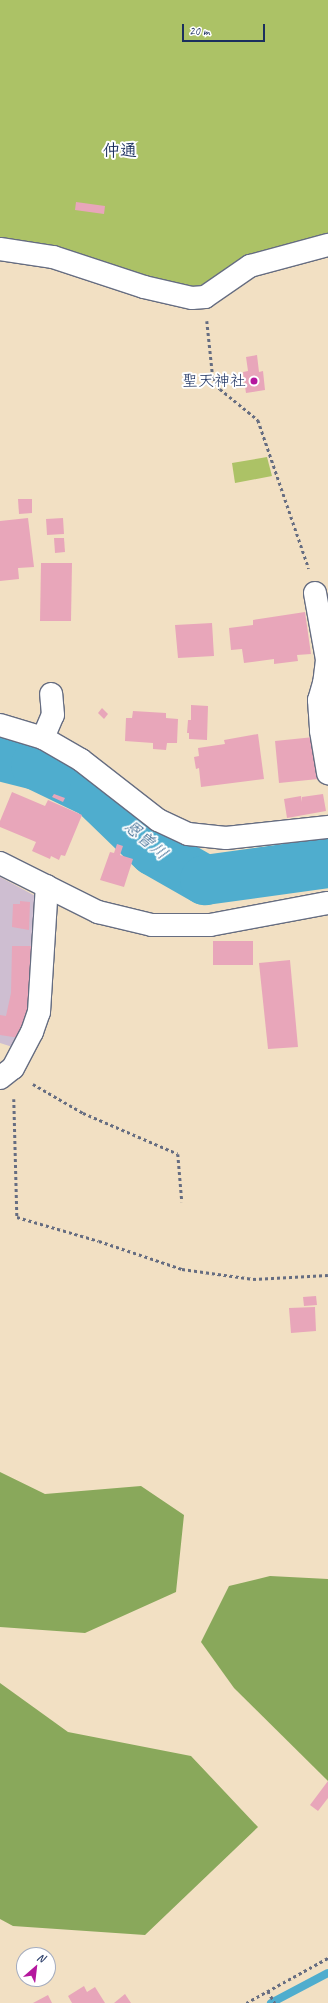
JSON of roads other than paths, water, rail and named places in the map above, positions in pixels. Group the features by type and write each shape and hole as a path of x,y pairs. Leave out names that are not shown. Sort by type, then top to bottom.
{"street":[{"path":"0,249 53,257 144,286 192,298 205,297 250,266 328,244"},
{"path":"315,593 326,660 324,683 319,700 321,731 328,773"},
{"path":"43,738 54,715 51,694"},
{"path":"0,725 43,738 81,760 158,820 188,834 226,838 328,827"},
{"path":"0,863 98,912 152,925 210,925 328,902"},
{"path":"9,1074 32,1032 40,1012 47,886"}],"waterway":[{"name":"恩曽川","path":"0,756 36,765 94,793 154,851 205,880 328,863"},
{"path":"271,2003 328,1973"}],"place":[{"name":"聖天神社","path":"254,381"}],"district":[{"name":"仲通","path":"120,151"}]}
